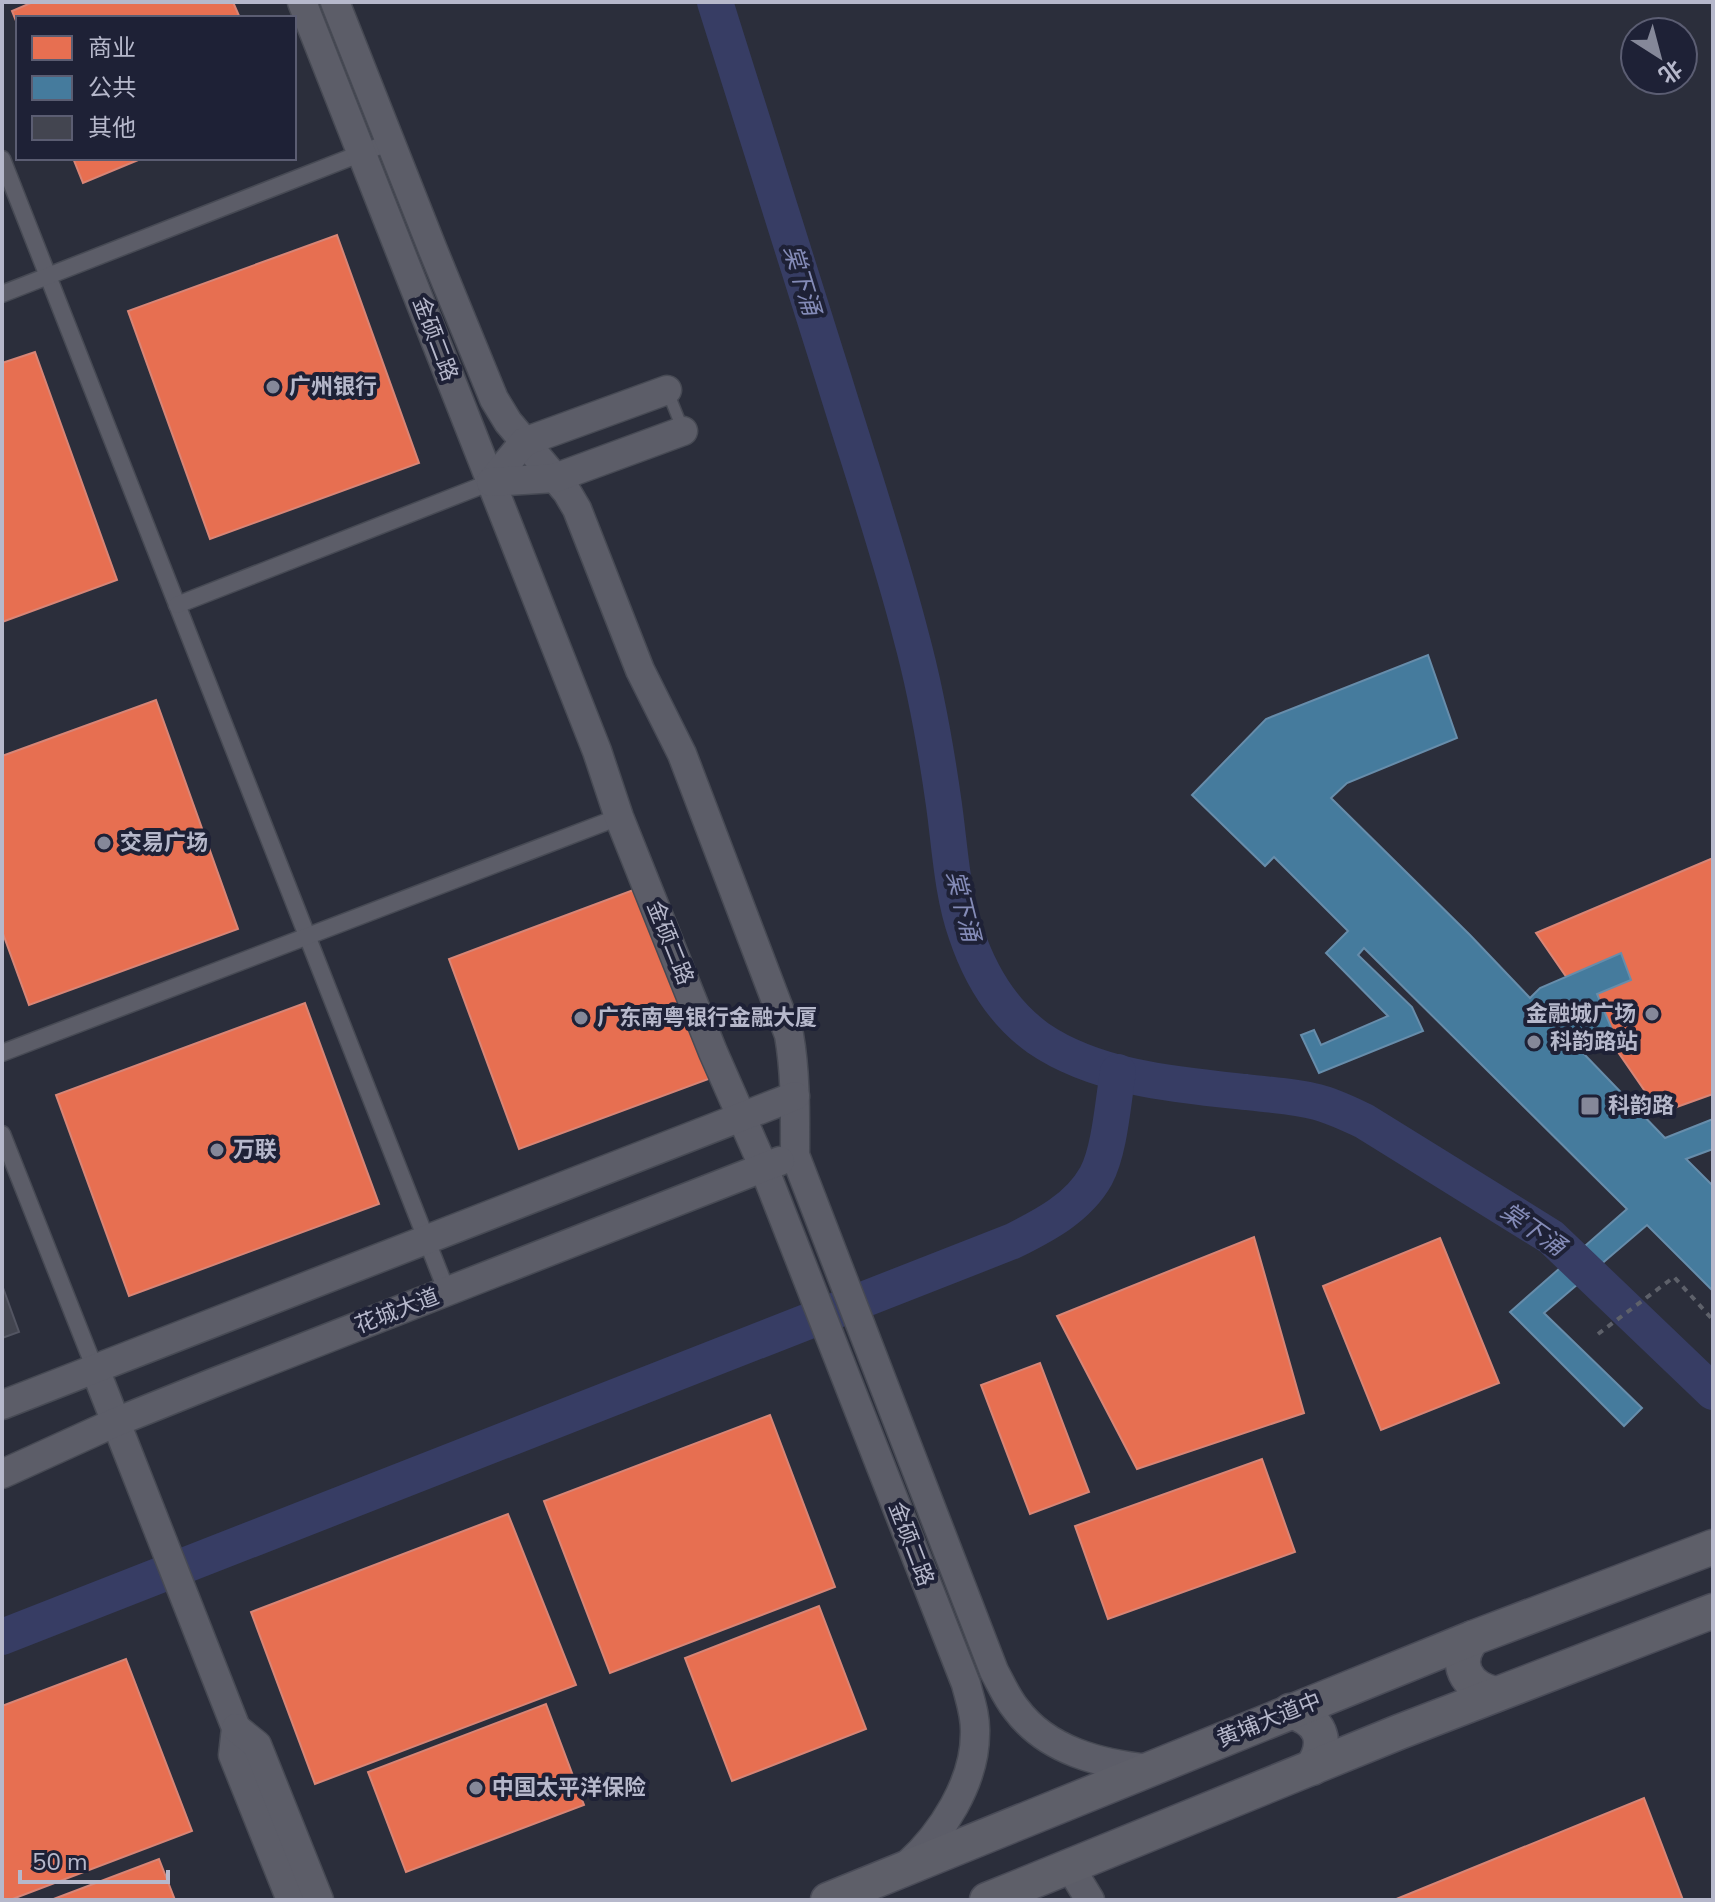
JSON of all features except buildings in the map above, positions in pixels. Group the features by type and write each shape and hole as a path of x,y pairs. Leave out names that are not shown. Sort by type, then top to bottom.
{"main road":[{"name":"黄埔大道中","path":"828,1900 1473,1638 1713,1547"},
{"path":"987,1900 1495,1694 1713,1611"},
{"path":"1473,1638 1463,1653 1464,1673 1476,1687 1495,1694"},
{"path":"1290,1711 1308,1719 1320,1733 1321,1751 1312,1768"}],"street":[{"name":"金硕二路","path":"302,2 597,751 619,817 764,1168 966,1684 974,1717 975,1746 969,1770 946,1820 933,1838 900,1871"},
{"name":"金硕二路","path":"335,2 494,399 503,415 567,492 577,509 640,670 682,754 784,1020 792,1051 795,1155 994,1671 1022,1718 1061,1747 1090,1759 1150,1769"},
{"path":"2,294 390,142"},
{"path":"2,159 447,1292"},
{"path":"491,482 524,442 667,390"},
{"path":"177,605 491,482 555,478 683,431"},
{"path":"2,1053 619,817"},
{"path":"2,1405 795,1096"},
{"path":"2,1134 236,1728 233,1755 291,1900"},
{"name":"花城大道","path":"2,1474 116,1422 227,1377 795,1155"},
{"path":"236,1728 257,1745 319,1900"},
{"path":"1070,1867 1090,1900"}],"lane":[{"path":"667,390 683,431"}],"path":[{"path":"1598,1334 1674,1277 1713,1320"}],"waterway":[{"name":"棠下涌","path":"715,2 902,604 930,720 961,918 972,949 994,992 1025,1028 1061,1052 1085,1062 1111,1071 1165,1082 1308,1100 1364,1121 1551,1237 1713,1392"},
{"path":"2,1637 1025,1235 1070,1206 1096,1176 1108,1139 1118,1072"}],"place":[{"name":"广州银行","path":"273,387"},
{"name":"交易广场","path":"104,843"},
{"name":"金融城广场","path":"1652,1014"},
{"name":"广东南粤银行金融大厦","path":"581,1018"},
{"name":"科韵路站","path":"1534,1042"},
{"name":"科韵路","path":"1590,1106"},
{"name":"万联","path":"217,1150"},
{"name":"中国太平洋保险","path":"476,1788"}]}
